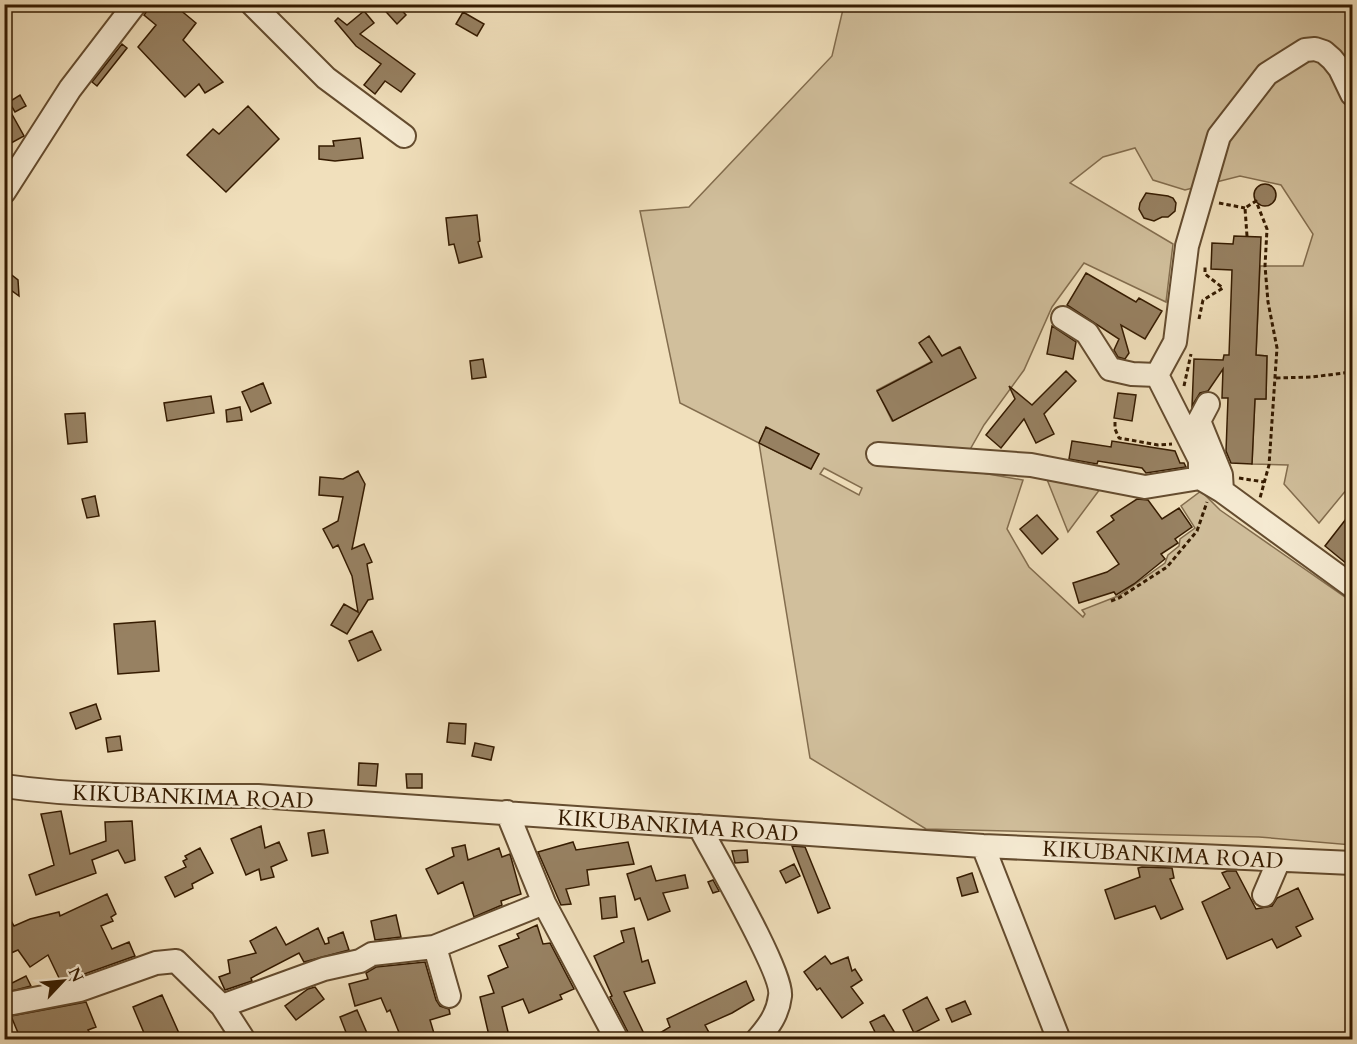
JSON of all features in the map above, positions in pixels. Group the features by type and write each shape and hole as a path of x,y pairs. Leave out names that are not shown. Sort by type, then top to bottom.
{"street":[{"path":"4,192 70,89 135,4"},
{"path":"252,4 326,78 404,136"},
{"path":"1157,375 1175,342 1187,246 1219,136 1267,74 1305,50 1315,49 1324,52 1332,59 1353,94"},
{"path":"1063,318 1087,333 1110,369 1132,375 1157,375"},
{"path":"1157,375 1200,460 1214,482 1255,517 1353,586"},
{"path":"1208,404 1199,421 1214,482"},
{"path":"878,454 1030,465 1145,487 1214,482"},
{"name":"KIKUBANKIMA ROAD","path":"4,786 35,790 156,796 258,796 983,846 1353,863"},
{"path":"507,812 544,903 617,1040"},
{"path":"699,826 773,967 781,994 772,1022 757,1040"},
{"path":"983,846 1059,1040"},
{"path":"1264,895 1276,867 1276,860"},
{"path":"222,1006 324,969 360,962 372,954 435,947 544,903"},
{"path":"435,947 449,996"},
{"path":"13,1003 80,990 156,963 176,961 222,1006 244,1040"}],"path":[{"path":"1200,200 1245,208 1256,201 1267,230 1265,266 1268,302 1277,348 1276,378 1269,465 1255,517"},
{"path":"1245,208 1246,236"},
{"path":"1276,378 1353,372"},
{"path":"1115,422 1119,438 1158,445 1191,443"},
{"path":"1111,601 1167,567 1197,531 1214,482 1264,482"}],"shaded area":[{"path":"844,5 1352,5 1352,483 1319,523 1284,484 1288,465 1252,464 1255,399 1266,399 1267,356 1256,355 1260,266 1303,266 1313,234 1281,185 1240,176 1185,190 1153,180 1135,148 1103,157 1070,183 1173,244 1166,302 1084,263 1052,307 1024,370 984,425 959,469 1023,480 1007,529 1029,567 1083,617 1085,614 1082,610 1118,596 1165,563 1168,555 1179,546 1180,539 1195,528 1181,506 1201,491 1220,510 1352,602 1352,845 1259,837 926,829 810,758 759,443 680,403 640,211 689,207 832,56","holes":["959,347 975,377 892,421 877,390","766,428 819,454 811,469 759,443","824,468 862,488 859,495 820,474"]},
{"path":"1046,477 1103,485 1068,532"}],"building":[{"path":"152,4 173,4 196,23 183,40 223,82 205,93 199,84 185,97 138,47 156,25 144,15"},
{"path":"379,4 396,4 406,15 397,24"},
{"path":"364,11 374,23 360,34 415,74 401,92 385,81 375,94 364,85 381,64 356,46 335,21 338,18 347,25"},
{"path":"463,12 484,24 477,36 456,24"},
{"path":"122,44 127,48 97,86 92,82"},
{"path":"20,95 26,106 15,112 9,102"},
{"path":"4,100 24,136 4,147"},
{"path":"248,106 279,139 226,192 187,155 213,129 219,134"},
{"path":"360,138 363,158 335,161 319,159 319,146 334,146 333,141"},
{"path":"1265,184 1273,187 1276,195 1273,203 1265,206 1257,203 1254,195 1257,187"},
{"path":"1146,193 1173,198 1176,203 1175,211 1168,217 1154,221 1144,218 1139,209"},
{"path":"477,215 480,241 478,242 482,257 459,263 454,244 449,245 446,218"},
{"path":"1234,236 1261,237 1256,355 1267,356 1266,399 1255,399 1252,464 1231,463 1226,451 1228,398 1222,398 1223,369 1208,391 1200,393 1192,406 1194,359 1223,360 1224,355 1229,355 1232,270 1211,269 1212,243 1233,244"},
{"path":"4,269 18,280 19,296 4,285"},
{"path":"1086,273 1136,302 1139,298 1162,311 1145,339 1121,325 1129,353 1125,359 1118,357 1114,350 1119,339 1067,305"},
{"path":"1052,326 1076,342 1073,359 1047,354"},
{"path":"929,336 942,356 960,347 976,378 893,421 877,391 932,362 919,343"},
{"path":"483,359 486,377 472,379 470,361"},
{"path":"1066,371 1076,381 1044,414 1054,434 1036,443 1024,419 1001,448 986,435 1015,399 1009,386 1032,405"},
{"path":"263,383 271,403 251,412 242,392"},
{"path":"1118,393 1136,395 1132,421 1114,418"},
{"path":"211,396 214,413 167,421 164,403"},
{"path":"240,407 242,420 227,422 226,410"},
{"path":"85,413 87,442 68,444 65,414"},
{"path":"766,427 819,454 811,469 759,443"},
{"path":"1072,441 1111,447 1112,441 1175,451 1180,463 1184,463 1186,467 1146,473 1142,468 1069,459"},
{"path":"358,471 365,484 352,549 364,544 372,562 367,564 373,599 368,600 347,634 331,625 344,604 358,612 352,576 338,545 333,548 323,529 338,521 343,497 319,495 320,477 343,479"},
{"path":"95,496 99,516 87,518 82,499"},
{"path":"1137,499 1148,500 1162,519 1179,508 1192,527 1175,539 1178,543 1161,554 1165,559 1134,584 1116,595 1114,592 1079,603 1073,583 1107,572 1119,564 1097,532 1114,520 1111,516"},
{"path":"1353,510 1353,569 1325,546"},
{"path":"1037,515 1058,539 1042,554 1020,529"},
{"path":"155,621 159,671 118,674 114,624"},
{"path":"372,631 381,650 358,661 349,641"},
{"path":"96,704 101,719 76,729 70,713"},
{"path":"449,723 466,724 465,744 447,742"},
{"path":"120,736 122,750 108,752 106,738"},
{"path":"475,743 494,747 491,760 472,756"},
{"path":"359,763 378,764 376,786 358,785"},
{"path":"406,774 422,774 422,788 407,788"},
{"path":"61,811 70,854 106,841 105,822 132,821 135,860 125,863 118,850 92,860 96,873 36,895 29,875 54,865 41,814"},
{"path":"261,826 265,848 279,842 287,860 271,867 274,877 261,880 259,869 246,875 231,839"},
{"path":"324,830 328,853 312,856 308,833"},
{"path":"573,842 576,850 628,842 634,864 587,870 589,885 566,889 571,904 561,905 538,852"},
{"path":"465,845 468,860 499,848 502,857 510,854 521,894 501,901 502,905 474,917 463,882 438,894 426,869 454,856 452,848"},
{"path":"792,846 805,847 830,908 818,913"},
{"path":"200,848 213,873 192,884 193,888 175,897 165,877 186,867 183,861 187,859 185,856"},
{"path":"747,850 748,862 735,863 732,851"},
{"path":"794,864 800,876 786,883 780,871"},
{"path":"651,866 656,881 685,875 688,888 663,893 670,911 648,920 640,898 635,900 627,874"},
{"path":"1138,868 1172,868 1174,878 1170,879 1183,909 1161,919 1155,906 1115,919 1105,890 1140,877"},
{"path":"1236,871 1256,909 1272,906 1277,898 1298,888 1313,919 1296,927 1301,936 1277,948 1272,939 1227,959 1202,902 1230,888 1222,873"},
{"path":"972,873 978,892 962,896 957,878"},
{"path":"713,880 719,891 713,893 708,882"},
{"path":"107,894 116,914 111,917 113,921 101,926 112,949 129,942 135,956 76,977 60,980 48,955 30,967 18,950 4,956 4,908 14,926 30,919 59,912 60,916"},
{"path":"615,896 617,917 602,919 600,898"},
{"path":"396,915 401,937 375,940 371,921"},
{"path":"537,925 543,944 550,943 574,989 560,995 562,999 529,1013 523,999 502,1007 510,1040 490,1040 480,997 494,993 488,976 508,967 499,946 519,938 517,934"},
{"path":"276,927 286,945 318,928 325,944 329,943 328,938 343,932 349,950 304,962 299,953 251,978 252,981 225,990 219,977 230,973 228,960 256,953 250,941"},
{"path":"634,928 642,962 648,960 655,983 624,992 647,1040 632,1040 610,997 612,996 594,956 624,942 621,931"},
{"path":"825,956 831,964 848,957 852,971 855,969 862,980 851,987 863,1003 842,1018 820,988 817,990 804,972"},
{"path":"425,962 436,1000 440,1006 449,1009 450,1014 430,1020 436,1040 402,1040 390,1010 387,1012 381,998 355,1006 349,984 368,979 366,973 376,967"},
{"path":"26,976 31,986 4,993 4,987"},
{"path":"746,981 754,1000 705,1025 713,1040 648,1040 670,1027 667,1019"},
{"path":"315,987 324,999 296,1020 285,1006 308,989"},
{"path":"162,995 182,1040 147,1040 133,1007"},
{"path":"927,997 939,1020 914,1033 903,1010"},
{"path":"965,1001 971,1014 952,1022 946,1009"},
{"path":"86,1002 96,1027 88,1030 94,1040 21,1040 11,1016"},
{"path":"357,1010 370,1040 349,1040 340,1017"},
{"path":"884,1015 895,1033 879,1040 870,1022"}]}
